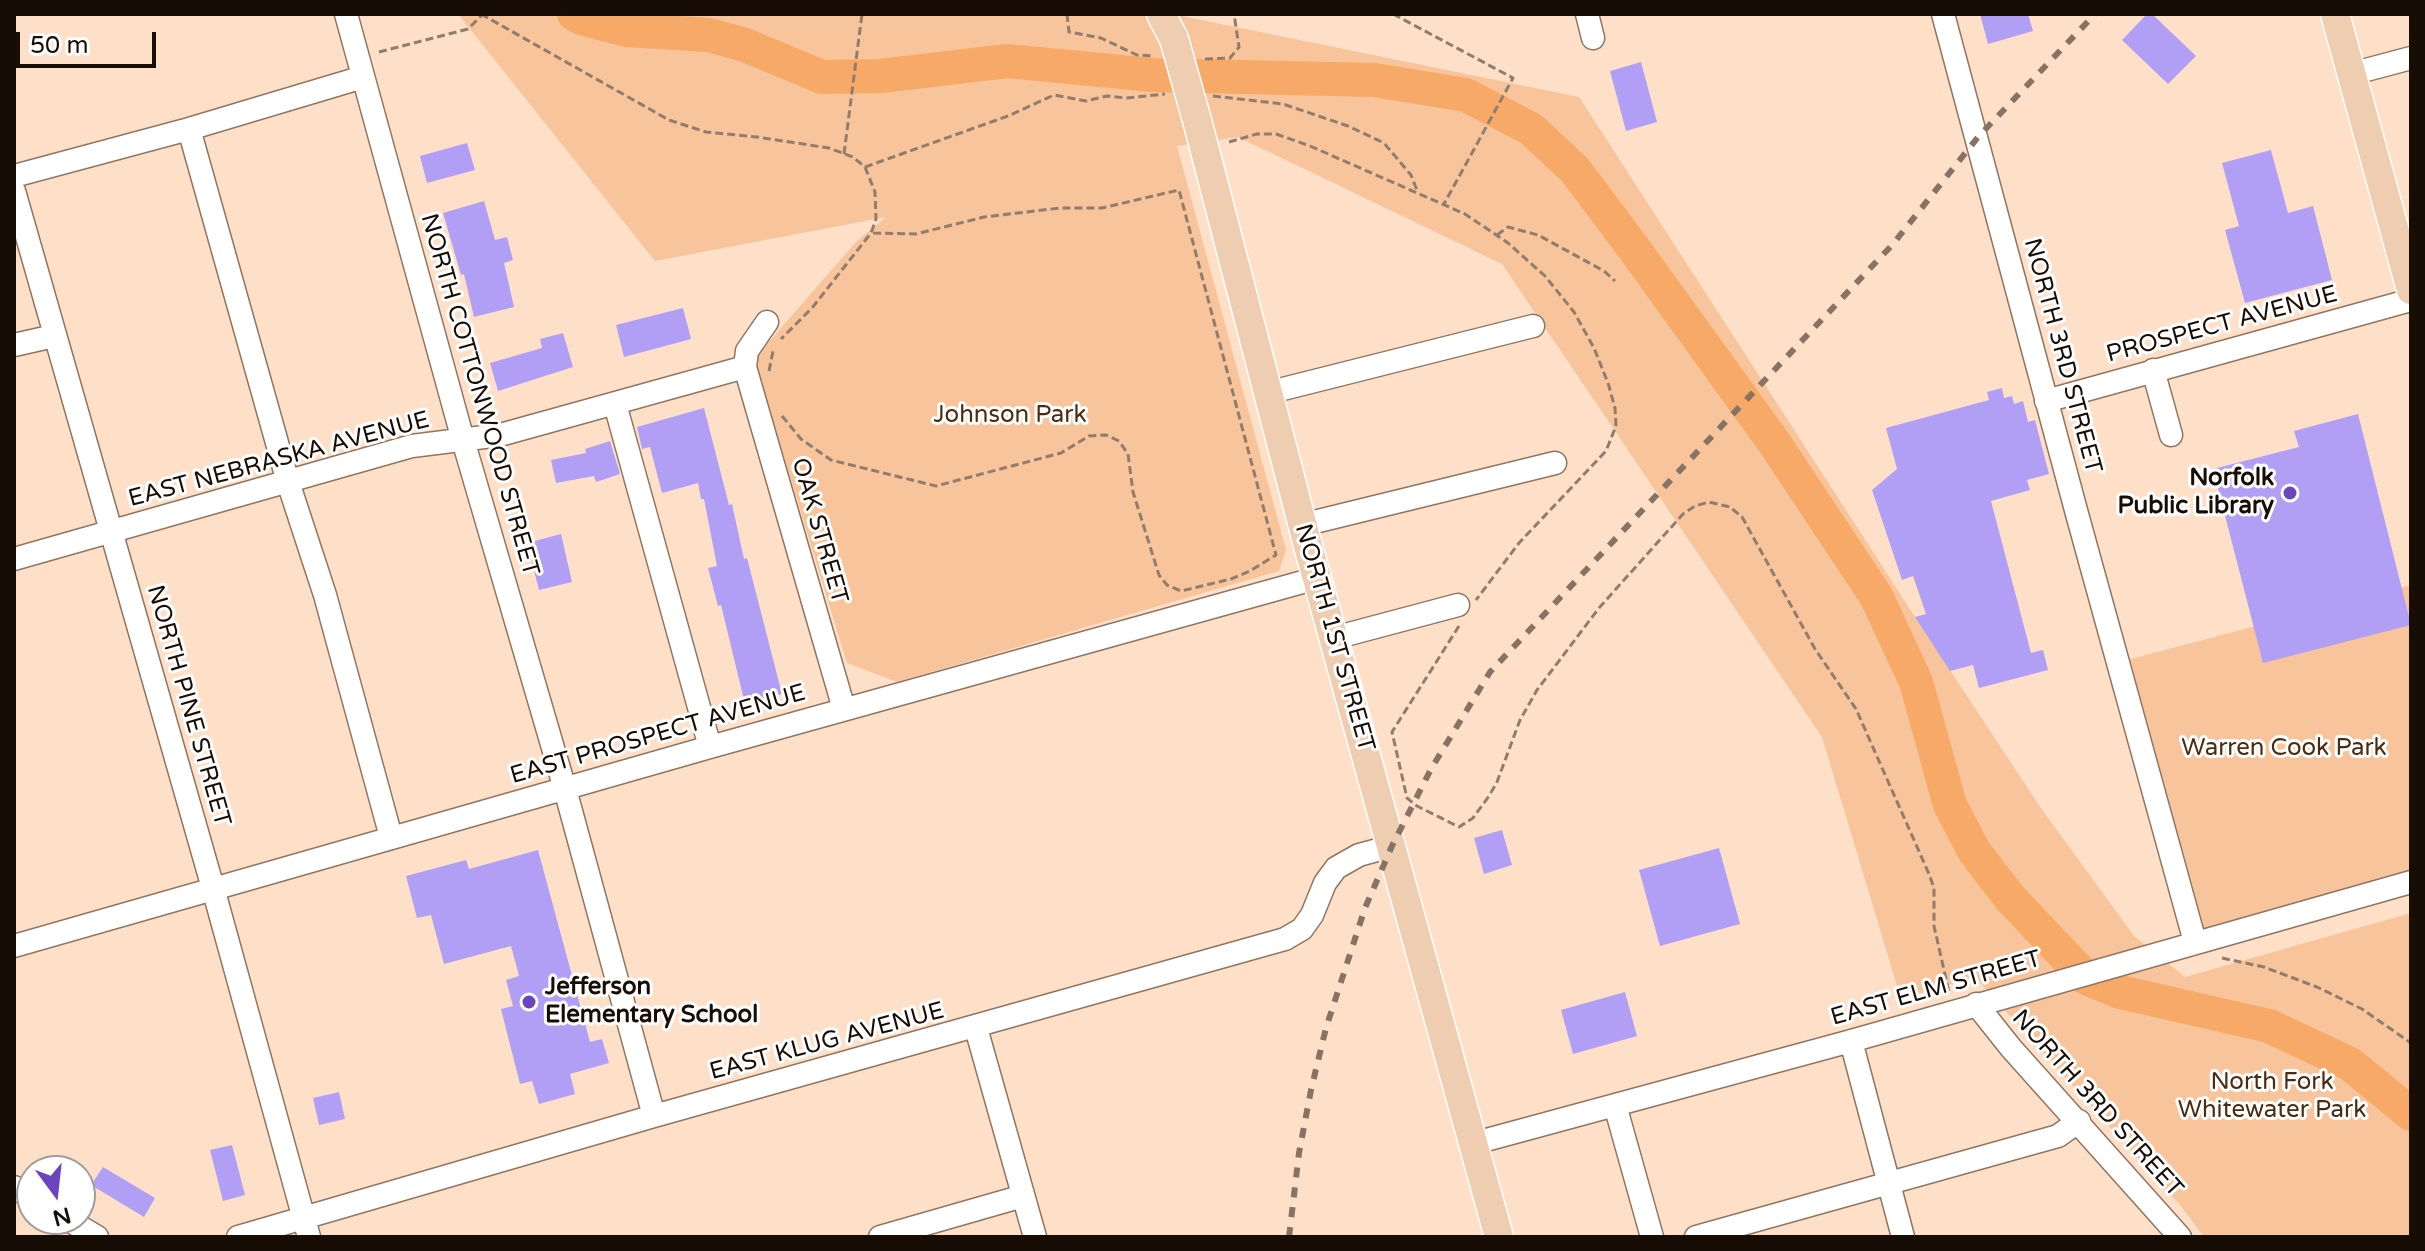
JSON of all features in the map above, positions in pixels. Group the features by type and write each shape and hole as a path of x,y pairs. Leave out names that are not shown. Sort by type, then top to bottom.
{"main road":[{"path":"2335,14 2410,287"},
{"name":"NORTH 1ST STREET","path":"1169,22 1302,525 1499,1237"}],"street":[{"name":"NORTH COTTONWOOD STREET","path":"346,14 654,1116"},
{"path":"1587,14 1593,38"},
{"name":"NORTH 3RD STREET","path":"1943,14 2046,401 2204,940"},
{"path":"2351,74 2411,58"},
{"path":"14,176 189,129 361,68"},
{"path":"189,129 288,482 325,595 391,837"},
{"name":"NORTH PINE STREET","path":"14,191 213,888 306,1227"},
{"name":"PROSPECT AVENUE","path":"2046,401 2410,287"},
{"path":"745,367 747,351 767,322"},
{"path":"1267,393 1533,326"},
{"path":"14,345 54,336"},
{"name":"EAST NEBRASKA AVENUE","path":"14,559 412,446 500,435 745,367"},
{"name":"OAK STREET","path":"745,367 844,709"},
{"path":"2153,370 2171,435"},
{"path":"615,404 710,747"},
{"path":"1302,525 1555,463"},
{"name":"EAST PROSPECT AVENUE","path":"14,946 844,709 1317,578"},
{"path":"1334,638 1463,612"},
{"name":"EAST KLUG AVENUE","path":"238,1237 306,1227 654,1116 1285,939 1302,929 1336,868 1359,855 1392,846"},
{"name":"EAST ELM STREET","path":"1475,1143 1851,1041 2411,882"},
{"name":"NORTH 3RD STREET","path":"1965,1007 2011,1048 2180,1237"},
{"path":"976,1028 1035,1237"},
{"path":"1851,1041 1903,1237"},
{"path":"1615,1105 1652,1237"},
{"path":"1696,1237 2058,1136 2079,1121"},
{"path":"880,1237 1023,1196"}],"path":[{"path":"844,154 862,14"},
{"path":"1393,14 1513,78 1444,204"},
{"path":"361,68 468,29 482,15 669,120 706,132 829,148 865,167 875,192 876,219 871,233 812,308 775,346 768,366 769,375"},
{"path":"865,167 1008,116 1054,95 1086,101 1107,96 1126,98 1169,94"},
{"path":"1212,96 1283,104 1348,126 1384,143 1411,175 1418,193"},
{"path":"1229,142 1257,134 1276,134 1465,214 1497,235 1545,276 1574,312 1594,348 1608,383 1616,426 1606,451 1519,543 1463,612 1392,732 1407,798 1459,827 1473,818 1497,782 1520,720 1537,690 1599,608 1683,514 1709,502 1730,507 1742,517 1815,649 1856,709 1929,874 1934,888 1934,926 1965,1007"},
{"path":"778,410 801,439 831,460 936,486 1061,453 1089,436 1106,435 1119,441 1128,454 1131,484 1159,575 1167,585 1181,591 1231,579 1276,555 1179,190 1102,208 1060,208 984,217 916,234 871,233"},
{"path":"1497,235 1508,227 1538,235 1604,271 1615,281"},
{"path":"2204,940 2220,958 2264,967 2317,987 2362,1009 2411,1043"}],"green space":[{"name":"North Fork Whitewater Park","path":"458,14 1172,14 1579,97 2040,807 2134,936 2185,977 2411,913 2411,1237 2204,1237 2180,1205 1975,977 1901,999 1822,737 1502,264 1238,137 1177,146 1286,550 1279,571 897,682 847,663 754,359 856,242 886,217 655,261"},
{"name":"Warren Cook Park","path":"2411,585 2411,874 2203,933 2127,660"}],"building":[{"path":"1980,14 2028,14 2033,31 1988,44"},
{"path":"2147,14 2152,14 2196,56 2168,84 2122,40"},
{"path":"1641,62 1657,122 1626,131 1610,71"},
{"path":"467,143 475,170 427,183 420,156"},
{"path":"2271,150 2288,213 2313,206 2332,280 2245,303 2225,230 2239,226 2222,163"},
{"path":"484,201 495,240 507,237 513,260 504,263 514,307 474,317 464,274 461,275 443,213"},
{"path":"683,308 691,339 624,357 616,325"},
{"path":"563,333 573,367 498,391 490,363 542,348 540,339"},
{"path":"2002,388 2004,398 2012,396 2014,404 2023,401 2028,422 2035,420 2049,474 2027,480 2030,490 1991,501 2031,653 2043,650 2048,670 1979,688 1973,665 1950,671 1915,617 1926,614 1913,576 1902,580 1872,490 1897,469 1886,428 1989,400 1987,392"},
{"path":"704,408 782,694 745,704 721,605 718,606 708,568 717,566 698,483 662,493 650,447 642,449 637,427"},
{"path":"2358,414 2411,625 2263,663 2213,469 2299,447 2294,431"},
{"path":"610,441 620,474 596,482 594,476 556,483 551,460 586,453 585,449"},
{"path":"561,534 572,582 539,590 527,543"},
{"path":"1502,830 1512,865 1484,874 1474,838"},
{"path":"1719,848 1740,924 1660,946 1639,870"},
{"path":"538,850 590,1042 602,1039 609,1063 570,1074 575,1094 539,1104 532,1081 520,1084 501,1009 513,1006 506,980 519,976 511,946 444,964 431,915 417,918 406,876 466,860 469,869"},
{"path":"1625,992 1637,1036 1573,1054 1561,1010"},
{"path":"339,1092 345,1119 319,1125 313,1098"},
{"path":"232,1145 245,1195 223,1201 210,1150"},
{"path":"103,1167 155,1198 144,1217 96,1188 96,1178"}],"waterway":[{"path":"574,14 627,30 709,35 745,45 822,77 881,76 1007,61 1153,75 1374,80 1466,95 1531,129 1575,170 1632,246 1773,441 1876,596 1916,682 1950,805 1974,851 2010,898 2086,978 2120,992 2269,1026 2350,1064 2411,1114"}],"railway":[{"path":"1289,1237 1299,1153 1311,1090 1326,1028 1365,908 1431,769 1490,672 1893,244 1978,137 2095,14"}],"place":[{"name":"Norfolk Public Library","path":"2290,493"},
{"name":"Jefferson Elementary School","path":"529,1002"}],"park label":[{"name":"Johnson Park","path":"1010,416"}]}
